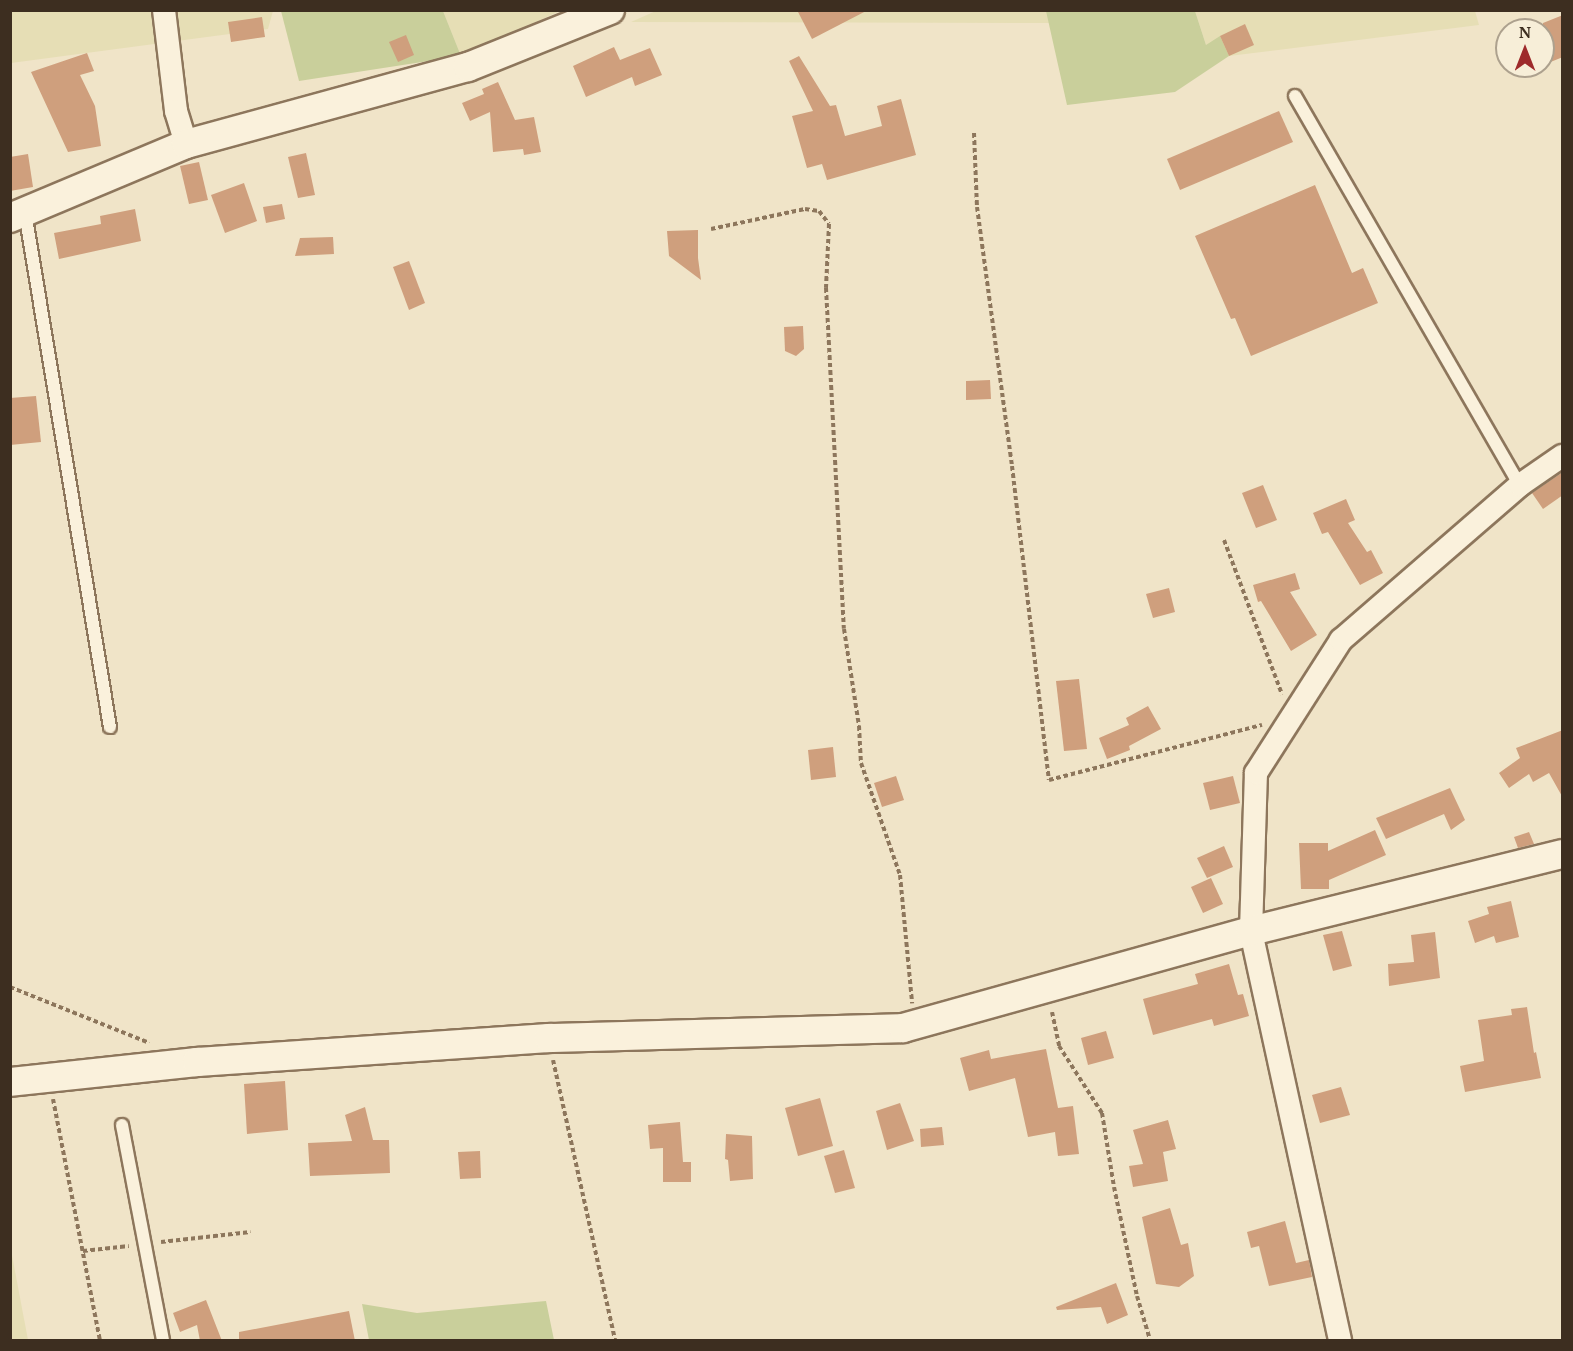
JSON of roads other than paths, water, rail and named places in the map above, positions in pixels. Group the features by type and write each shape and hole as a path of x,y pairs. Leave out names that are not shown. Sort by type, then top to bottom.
{"street":[{"path":"164,10 176,111 186,144"},
{"path":"18,215 186,144 468,67 610,10"},
{"path":"1340,1341 1251,931 1256,773 1341,640 1520,485 1563,456"},
{"path":"10,1082 196,1062 549,1038 891,1028 914,1025 1251,931 1563,854"}],"lane":[{"path":"1295,96 1520,485"},
{"path":"18,215 110,727"},
{"path":"122,1125 163,1341"}]}
